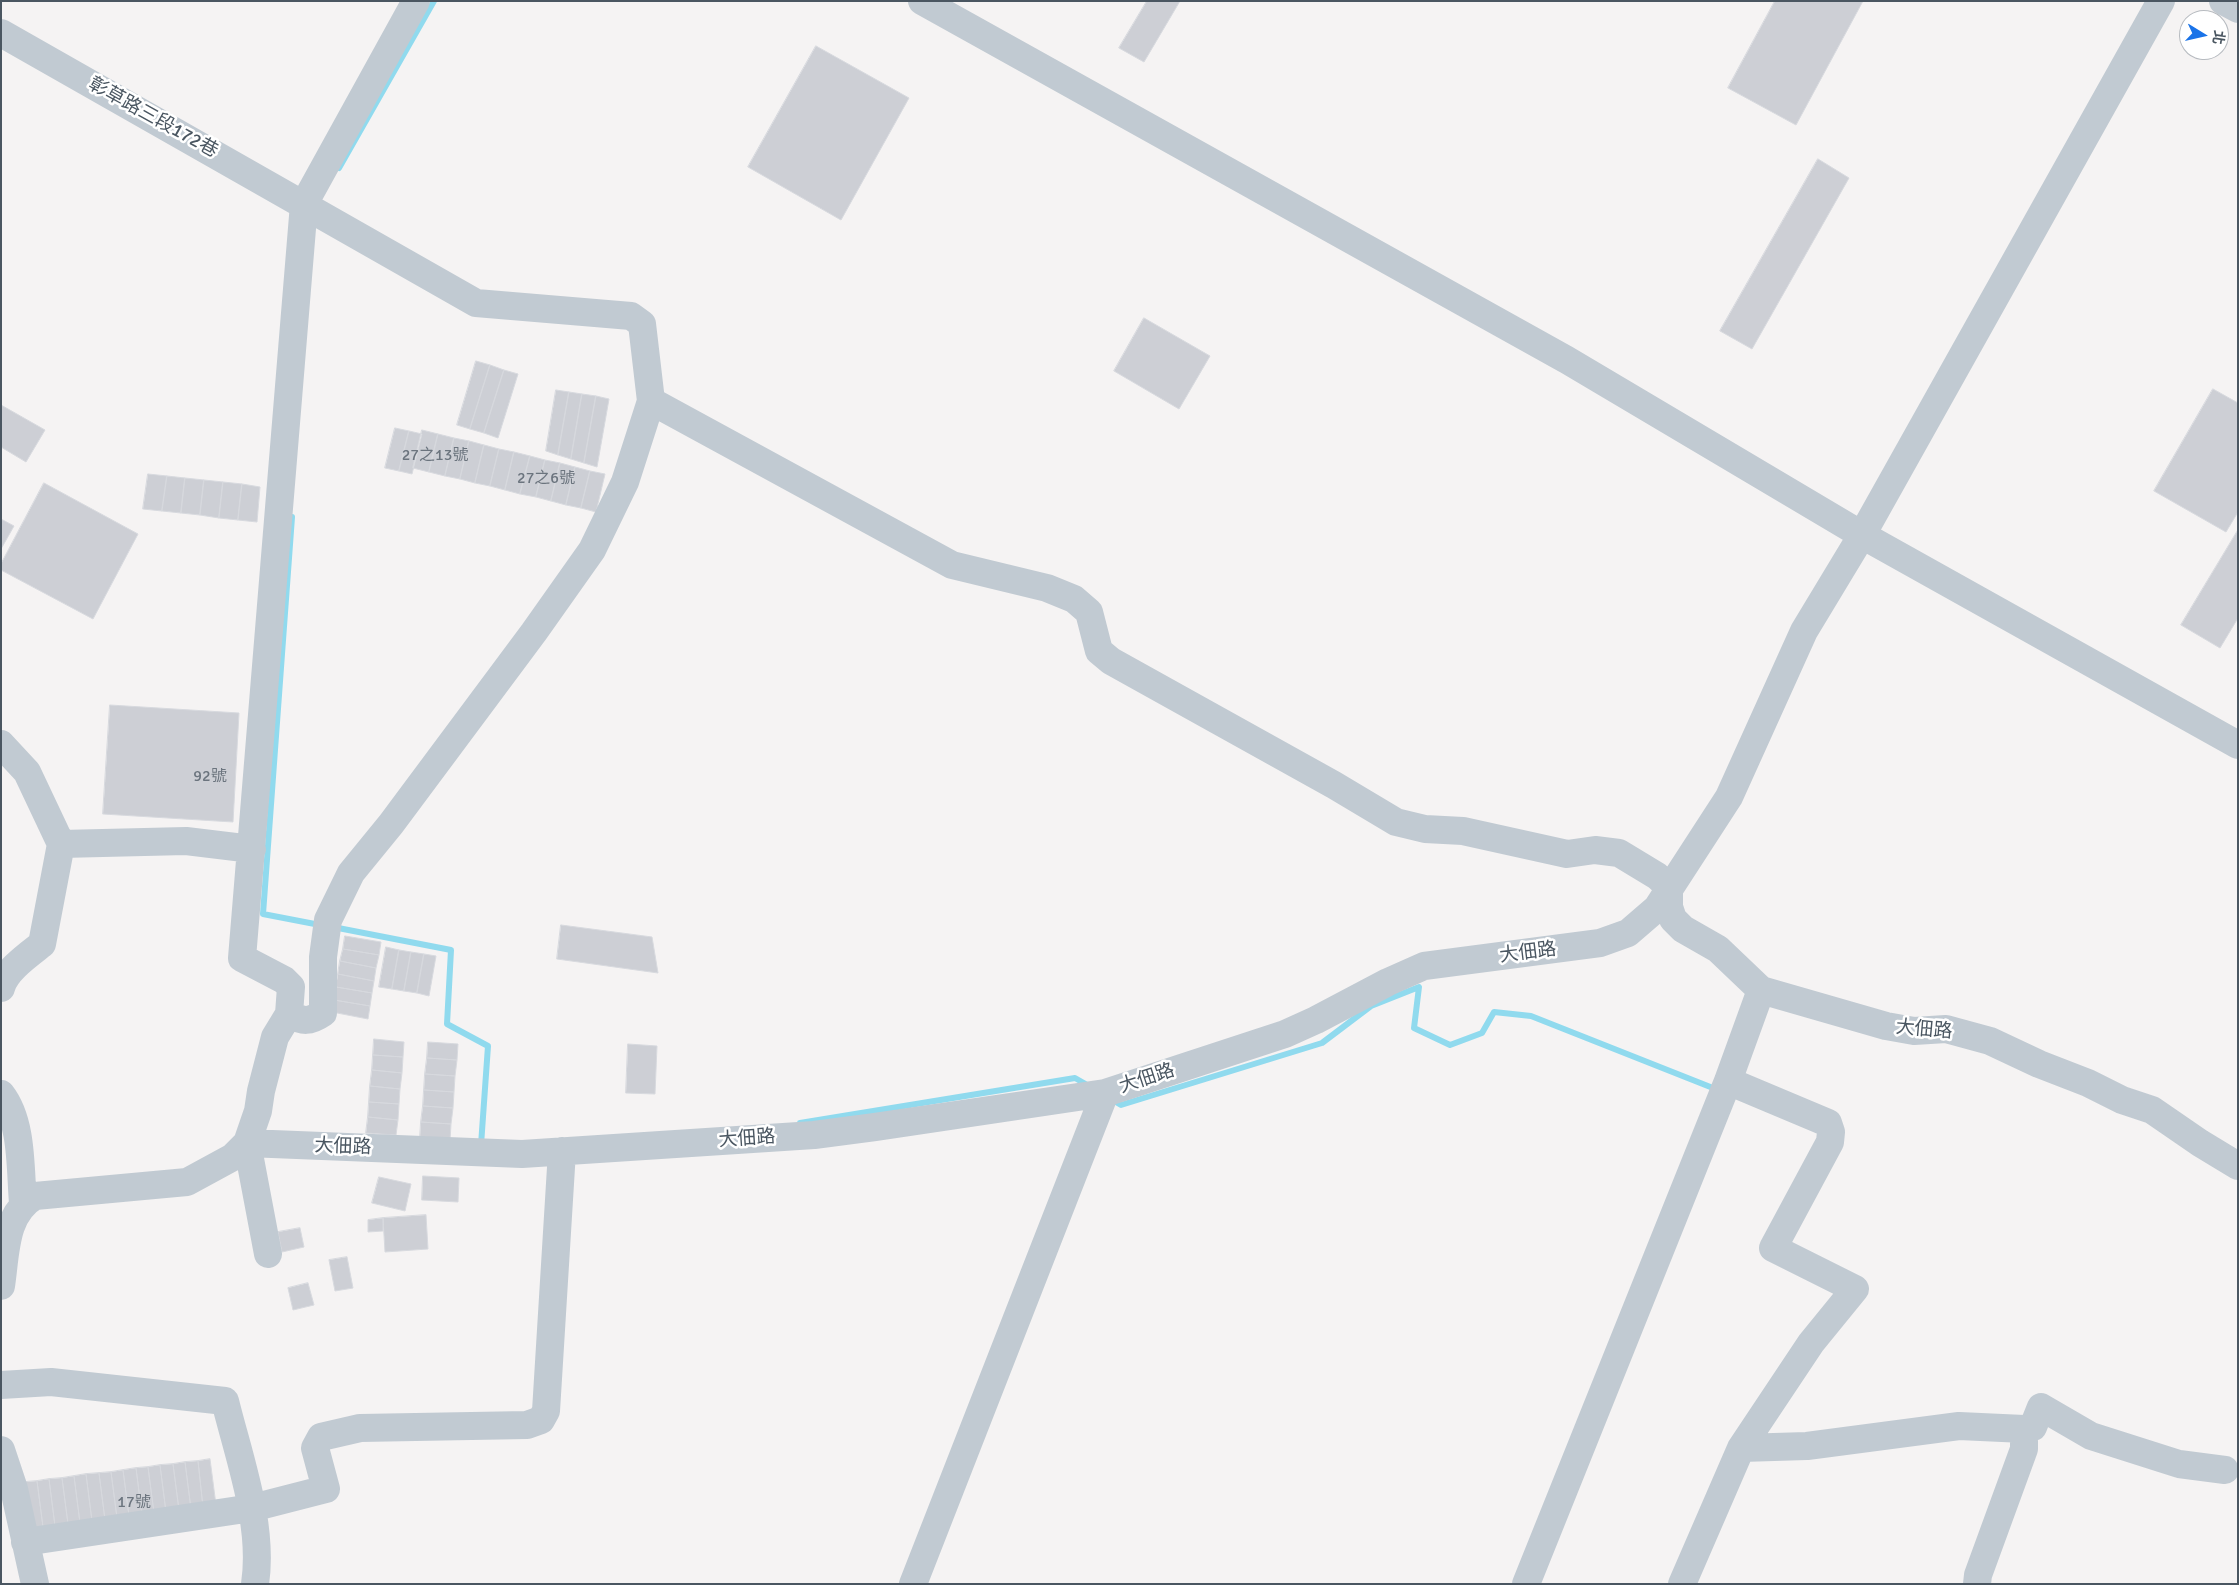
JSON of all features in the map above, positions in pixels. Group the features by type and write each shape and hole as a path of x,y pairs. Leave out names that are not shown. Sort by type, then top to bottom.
{"street":[{"path":"1,1286 9,1227 23,1203 35,1196 187,1182 233,1157 246,1144 258,1111 261,1091 275,1037 289,1014 291,987 284,980 242,958 304,204 416,1"},
{"path":"922,1 1567,360 1862,535 2238,745"},
{"path":"289,1014 305,1021 313,1020 324,1013 324,957 328,920 351,873 397,816 592,550 625,482 651,401 952,565 1047,588 1074,599 1089,612 1100,651 1110,661 1334,784 1396,822 1425,829 1462,831 1567,854 1595,850 1619,853 1657,876 1669,888 1729,797 1804,631 1862,535 2161,1"},
{"path":"2223,1 2238,9"},
{"name":"彰草路三段172巷","path":"1,33 476,302 631,316 642,324 651,401"},
{"path":"1,744 27,772 61,844 42,944 24,958 2,982 1,988"},
{"path":"61,844 186,841 252,849"},
{"name":"大佃路","path":"1669,888 1669,907 1673,919 1684,929 1718,949 1761,990 1886,1026 1914,1031 1946,1029 1990,1041 2039,1064 2088,1083 2122,1100 2152,1110 2238,1166"},
{"name":"大佃路","path":"246,1144 522,1154 814,1135 1105,1093 1285,1034 1424,966 1600,943 1628,933 1657,908 1669,888"},
{"path":"1526,1584 1728,1081 1761,990"},
{"path":"1682,1584 1741,1448 1811,1343 1855,1289 1774,1248 1830,1142 1831,1132 1828,1123 1728,1081"},
{"path":"913,1584 1105,1093"},
{"path":"1,1094 10,1105 16,1122 23,1203"},
{"path":"246,1144 268,1254"},
{"path":"25,1542 252,1508 326,1489 316,1448 321,1437 360,1428 527,1426 541,1420 546,1411 562,1151"},
{"path":"1,1385 51,1382 225,1401 252,1508 258,1568 255,1584"},
{"path":"1741,1448 1807,1446 1959,1426 2024,1429 2033,1427 2041,1408 2091,1436 2179,1464 2225,1470"},
{"path":"1977,1584 1978,1575 2024,1449 2024,1429"},
{"path":"1,1450 14,1489 35,1584"}],"building":[{"path":"1147,1 1180,1 1144,62 1119,48"},
{"path":"1775,1 1863,1 1796,125 1728,88"},
{"path":"816,46 909,98 841,220 748,167"},
{"path":"1818,159 1849,178 1752,349 1720,331"},
{"path":"1144,318 1210,356 1179,409 1114,371"},
{"path":"476,361 490,365 470,429 457,425"},
{"path":"490,365 504,370 484,433 470,429"},
{"path":"504,370 518,374 498,438 484,433"},
{"path":"2213,389 2238,403 2238,512 2226,532 2154,491"},
{"path":"556,390 569,392 558,455 546,451"},
{"path":"569,392 582,394 571,459 558,455"},
{"path":"582,394 596,396 584,463 571,459"},
{"path":"596,396 609,399 597,467 584,463"},
{"path":"1,405 45,430 26,462 1,447"},
{"path":"395,428 409,431 399,471 385,468"},
{"path":"422,430 438,434 429,472 413,468"},
{"path":"409,431 422,434 412,474 399,471"},
{"path":"438,434 454,438 445,476 429,472"},
{"path":"454,438 469,441 460,479 445,476"},
{"path":"469,441 484,445 475,483 460,479"},
{"path":"484,445 499,449 490,486 475,483"},
{"path":"499,449 514,452 505,490 490,486"},
{"path":"514,452 530,456 520,494 505,490"},
{"path":"530,456 545,460 536,497 520,494"},
{"path":"545,460 560,463 551,501 536,497"},
{"path":"560,463 575,467 566,505 551,501"},
{"path":"575,467 590,471 581,508 566,505"},
{"path":"590,471 605,474 596,512 581,508"},
{"path":"148,474 167,476 162,511 143,509"},
{"path":"167,476 185,478 181,513 162,511"},
{"path":"185,478 204,480 200,515 181,513"},
{"path":"204,480 223,482 219,518 200,515"},
{"path":"223,482 242,484 238,520 219,518"},
{"path":"44,483 138,534 93,619 1,570 1,564"},
{"path":"242,484 260,487 257,522 238,520"},
{"path":"1,519 14,526 1,549"},
{"path":"2238,530 2238,618 2220,648 2181,625"},
{"path":"110,705 239,713 233,822 103,814"},
{"path":"561,925 652,937 658,973 557,959"},
{"path":"345,936 381,942 379,955 343,949"},
{"path":"386,947 399,950 392,989 379,987"},
{"path":"343,949 379,955 376,968 340,961"},
{"path":"399,950 411,952 404,991 392,989"},
{"path":"411,952 424,954 417,993 404,991"},
{"path":"424,954 436,956 429,996 417,993"},
{"path":"340,961 376,968 374,981 338,974"},
{"path":"338,974 374,981 372,993 336,987"},
{"path":"336,987 372,993 370,1006 334,1000"},
{"path":"334,1000 370,1006 368,1019 332,1012"},
{"path":"374,1039 404,1042 403,1057 373,1055"},
{"path":"428,1042 458,1044 457,1060 427,1058"},
{"path":"628,1044 657,1046 655,1094 626,1093"},
{"path":"373,1055 403,1057 402,1073 372,1070"},
{"path":"427,1058 457,1060 455,1076 425,1074"},
{"path":"372,1070 402,1073 400,1089 370,1086"},
{"path":"425,1074 455,1076 454,1092 424,1090"},
{"path":"370,1086 400,1089 399,1104 369,1102"},
{"path":"424,1090 454,1092 453,1108 423,1106"},
{"path":"369,1102 399,1104 398,1120 368,1117"},
{"path":"423,1106 453,1108 451,1124 421,1122"},
{"path":"368,1117 398,1120 396,1135 366,1133"},
{"path":"421,1122 451,1124 450,1141 420,1138"},
{"path":"423,1176 459,1178 458,1202 422,1200"},
{"path":"379,1177 411,1184 405,1211 372,1203"},
{"path":"426,1215 428,1249 385,1252 383,1218"},
{"path":"383,1218 383,1231 368,1232 368,1220"},
{"path":"300,1228 304,1247 282,1252 278,1232"},
{"path":"347,1257 353,1288 335,1291 329,1260"},
{"path":"308,1283 314,1305 293,1310 288,1288"},
{"path":"210,1459 216,1505 203,1507 198,1461"},
{"path":"198,1461 203,1507 191,1509 185,1462"},
{"path":"185,1462 191,1509 179,1510 173,1464"},
{"path":"173,1464 179,1510 166,1512 160,1465"},
{"path":"160,1465 166,1512 154,1513 148,1467"},
{"path":"148,1467 154,1513 142,1515 136,1468"},
{"path":"136,1468 142,1515 129,1516 123,1470"},
{"path":"123,1470 129,1516 117,1518 111,1472"},
{"path":"111,1472 117,1518 105,1520 99,1473"},
{"path":"99,1473 105,1520 92,1521 86,1474"},
{"path":"86,1474 92,1521 80,1523 74,1476"},
{"path":"74,1476 80,1523 68,1524 62,1478"},
{"path":"62,1478 68,1524 55,1526 49,1479"},
{"path":"49,1479 55,1526 43,1527 37,1481"},
{"path":"37,1481 43,1527 31,1529 25,1482"}],"waterway":[{"path":"339,168 434,1"},
{"path":"292,517 263,914 320,925"},
{"path":"333,927 451,950 447,1024 488,1046 481,1145"},
{"path":"1111,1099 1121,1105 1322,1043 1371,1006 1419,987 1414,1028 1450,1045 1482,1033 1494,1012 1531,1016 1718,1090"},
{"path":"800,1123 1075,1078 1089,1086"}]}
